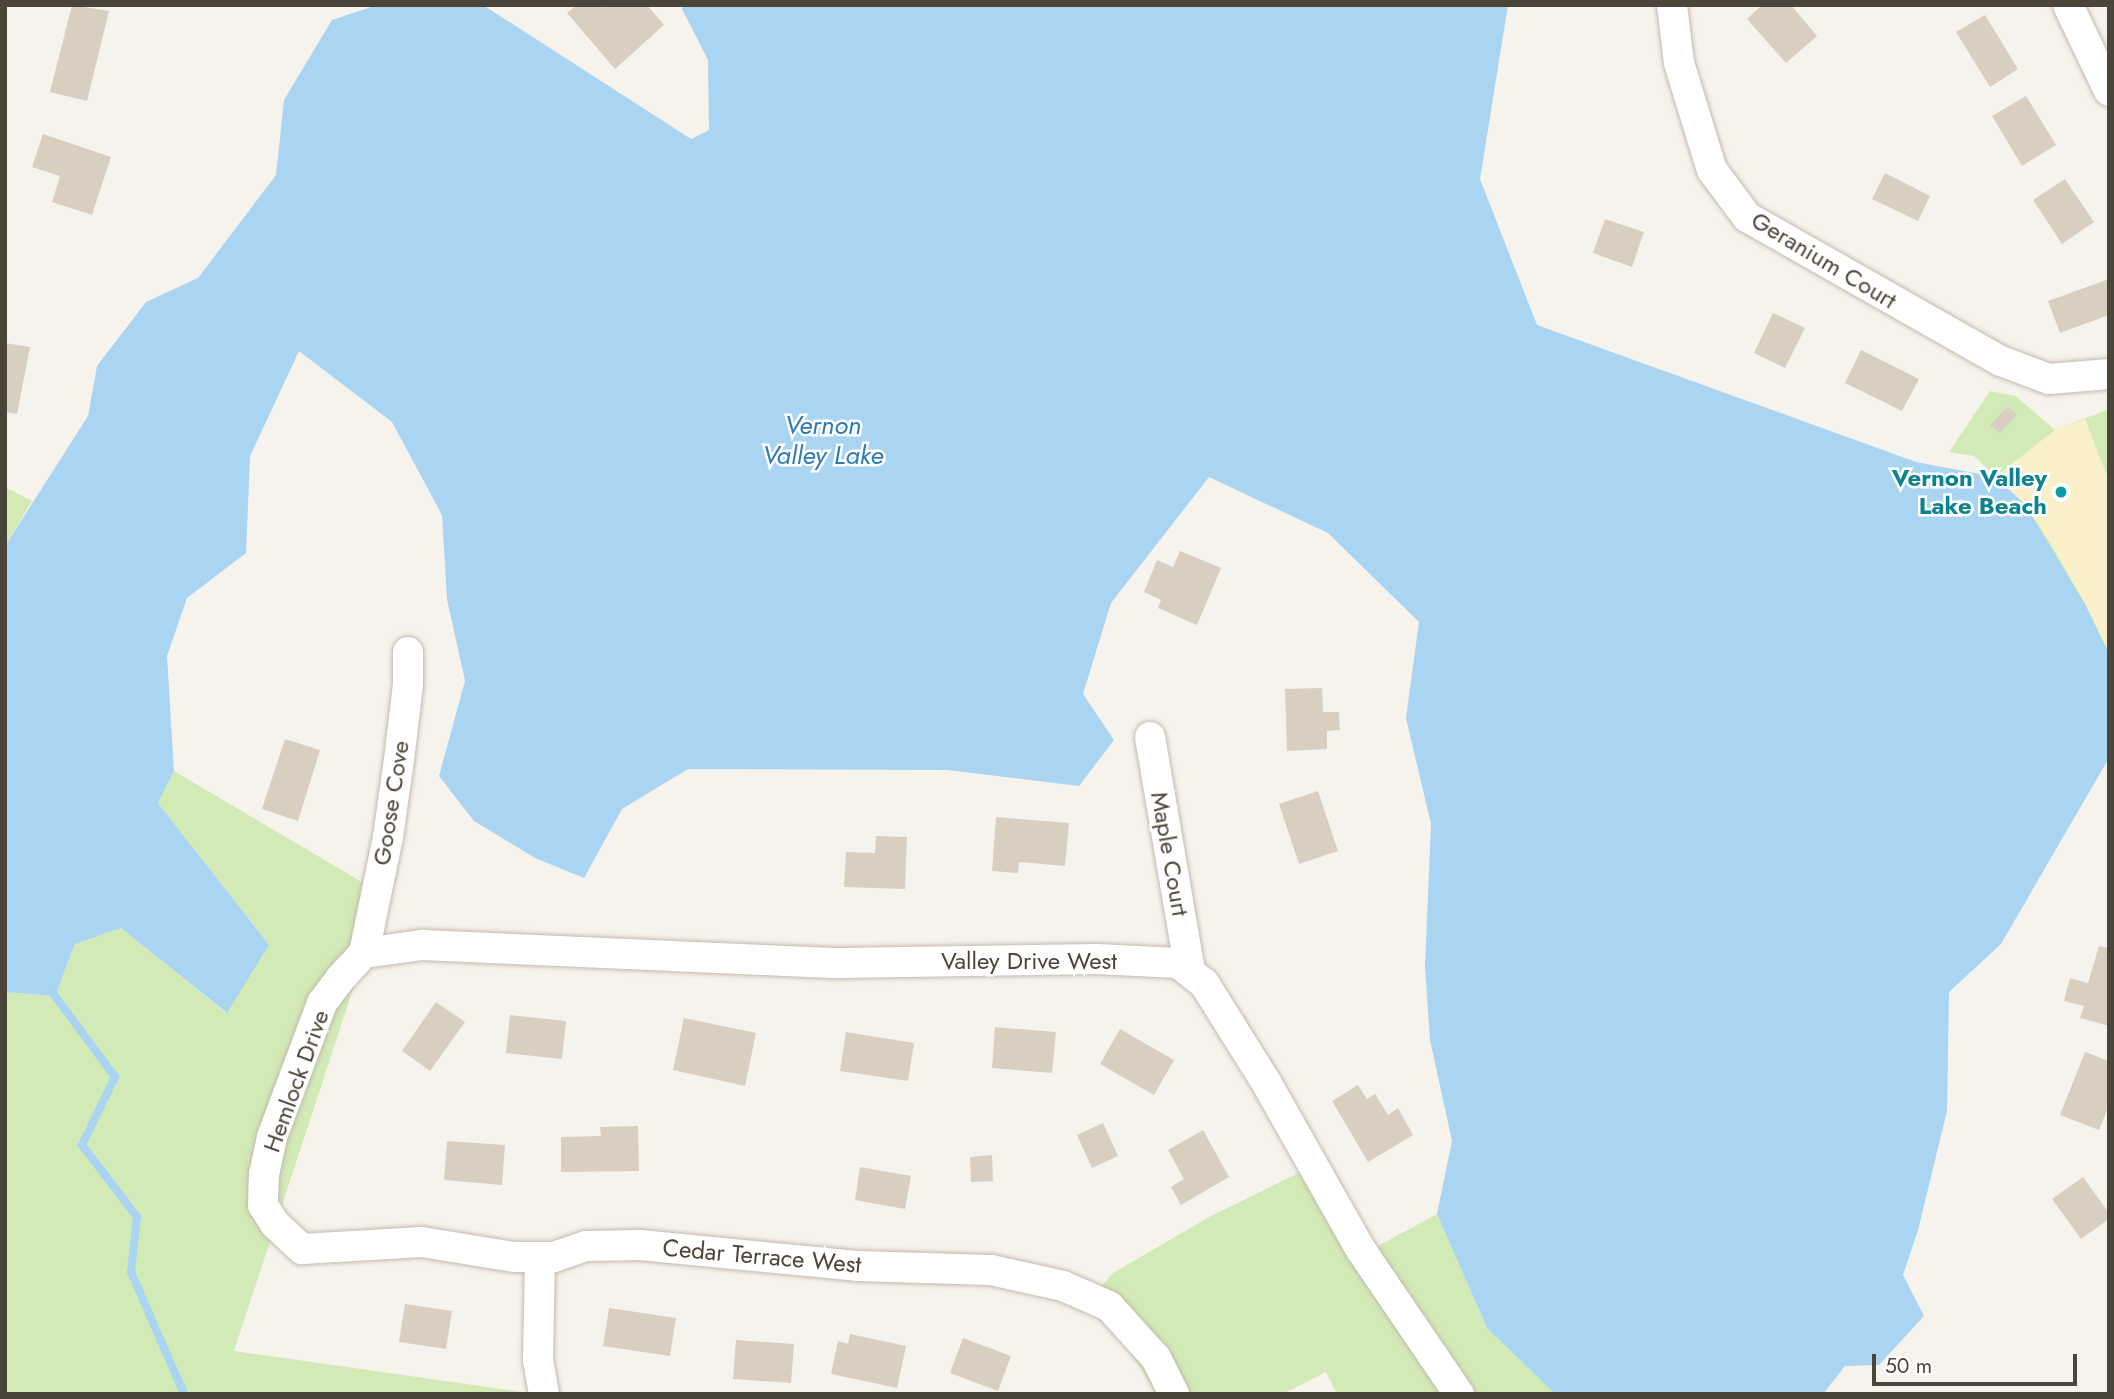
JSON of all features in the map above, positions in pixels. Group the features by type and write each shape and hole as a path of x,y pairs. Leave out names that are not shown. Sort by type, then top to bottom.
{"street":[{"name":"Geranium Court","path":"1672,5 1679,63 1712,170 1747,217 2001,361 2049,380 2109,374"},
{"path":"2068,5 2109,91"},
{"name":"Goose Cove","path":"364,953 396,786 408,684 408,652"},
{"name":"Maple Court","path":"1150,737 1190,972"},
{"name":"Valley Drive West","path":"364,953 422,945 838,962 1097,959 1178,963 1190,972"},
{"name":"Hemlock Drive","path":"302,1249 275,1224 263,1205 264,1174 272,1137 322,1003 364,953"},
{"path":"1190,972 1204,983 1266,1084 1361,1250 1459,1394"},
{"name":"Cedar Terrace West","path":"302,1249 422,1242 465,1251 554,1257 586,1246 640,1245 857,1266 991,1270 1034,1278 1088,1295 1109,1306 1156,1358 1174,1394"},
{"path":"540,1257 538,1360 544,1394"}],"green space":[{"path":"1990,391 2016,396 2055,430 2109,409 2109,653 2025,504 1974,456 1949,452"},
{"path":"5,487 32,501 5,546"},
{"path":"174,771 384,895 234,1351 536,1394 5,1394 5,992 55,996 75,944 121,928 226,1013 269,945 158,803"},
{"path":"1315,1165 1369,1251 1437,1214 1487,1328 1555,1394 1337,1394 1326,1372 1283,1394 1157,1394 1094,1295 1113,1273 1211,1216"}],"sand":[{"name":"Vernon Valley Lake Beach","path":"2085,419 2109,481 2109,656 2084,602 2050,543 2025,504 1995,477 2055,430"}],"water":[{"name":"Vernon Valley Lake","path":"377,5 483,5 691,139 709,130 708,60 682,9 684,5 1508,5 1480,179 1537,325 1916,462 1995,477 2025,504 2085,604 2109,653 2109,758 2001,944 1949,992 1947,1111 1918,1230 1903,1275 1924,1316 1879,1365 1845,1366 1823,1394 1555,1394 1487,1328 1437,1214 1452,1141 1430,1040 1425,966 1431,824 1406,718 1419,622 1328,533 1209,477 1111,603 1083,694 1114,740 1079,786 947,770 688,769 622,809 584,878 535,858 474,821 439,776 465,681 447,599 442,515 392,422 299,351 250,456 246,553 187,598 167,656 174,771 158,803 269,945 227,1013 121,928 75,944 55,996 5,992 5,546 88,416 97,366 146,302 198,278 276,175 284,100 332,20"}],"building":[{"path":"72,5 109,11 87,101 50,92"},
{"path":"577,5 604,5 606,8 609,5 647,5 664,25 615,69 567,13"},
{"path":"1762,5 1791,5 1817,36 1786,63 1747,19"},
{"path":"1985,15 2018,69 1990,87 1956,32"},
{"path":"2026,96 2056,145 2022,166 1992,116"},
{"path":"43,134 111,157 92,215 52,202 60,176 32,167"},
{"path":"1885,173 1930,196 1918,221 1872,199"},
{"path":"2065,179 2094,222 2062,244 2033,200"},
{"path":"1605,219 1644,232 1632,267 1593,253"},
{"path":"2109,279 2109,315 2060,333 2048,301"},
{"path":"1773,313 1805,328 1785,368 1754,353"},
{"path":"5,343 30,347 17,414 5,412"},
{"path":"1861,350 1919,379 1902,411 1845,383"},
{"path":"2008,406 2017,415 2000,433 1990,425"},
{"path":"1180,551 1221,568 1197,625 1158,608 1161,600 1144,592 1157,560 1173,567"},
{"path":"1322,688 1323,712 1339,712 1340,730 1327,731 1327,749 1287,751 1285,689"},
{"path":"285,739 320,750 298,821 262,809"},
{"path":"1318,791 1338,851 1299,864 1279,804"},
{"path":"996,817 1069,823 1065,866 1019,862 1018,873 992,871"},
{"path":"876,836 907,837 905,889 844,887 846,852 875,853"},
{"path":"2099,946 2109,948 2109,1026 2080,1018 2084,1006 2064,1001 2070,978 2088,983"},
{"path":"436,1002 465,1022 430,1071 402,1051"},
{"path":"510,1015 566,1021 562,1059 506,1053"},
{"path":"684,1018 756,1033 745,1086 673,1070"},
{"path":"995,1027 1056,1032 1052,1073 992,1068"},
{"path":"1120,1029 1174,1060 1154,1095 1100,1064"},
{"path":"846,1032 914,1043 908,1081 840,1071"},
{"path":"2085,1052 2109,1061 2109,1105 2099,1130 2060,1115"},
{"path":"1358,1085 1367,1099 1375,1094 1388,1115 1398,1108 1413,1135 1368,1162 1332,1101"},
{"path":"1103,1123 1118,1156 1092,1168 1077,1135"},
{"path":"638,1126 639,1171 561,1172 561,1137 601,1136 600,1127"},
{"path":"1203,1130 1229,1177 1181,1205 1171,1187 1184,1179 1168,1150"},
{"path":"447,1141 505,1145 502,1185 444,1180"},
{"path":"992,1155 993,1181 971,1182 970,1157"},
{"path":"860,1167 911,1176 905,1209 855,1200"},
{"path":"2083,1177 2109,1213 2109,1219 2081,1239 2052,1199"},
{"path":"405,1304 452,1311 446,1349 399,1342"},
{"path":"609,1308 676,1318 670,1356 603,1346"},
{"path":"850,1334 906,1346 897,1388 831,1374 838,1341 848,1344"},
{"path":"963,1338 1011,1356 998,1391 950,1373"},
{"path":"736,1340 794,1344 791,1383 733,1379"}],"waterway":[{"path":"55,996 115,1077 82,1145 137,1217 131,1272 184,1394"}],"place":[{"name":"Vernon Valley Lake Beach","path":"2061,492"}]}
